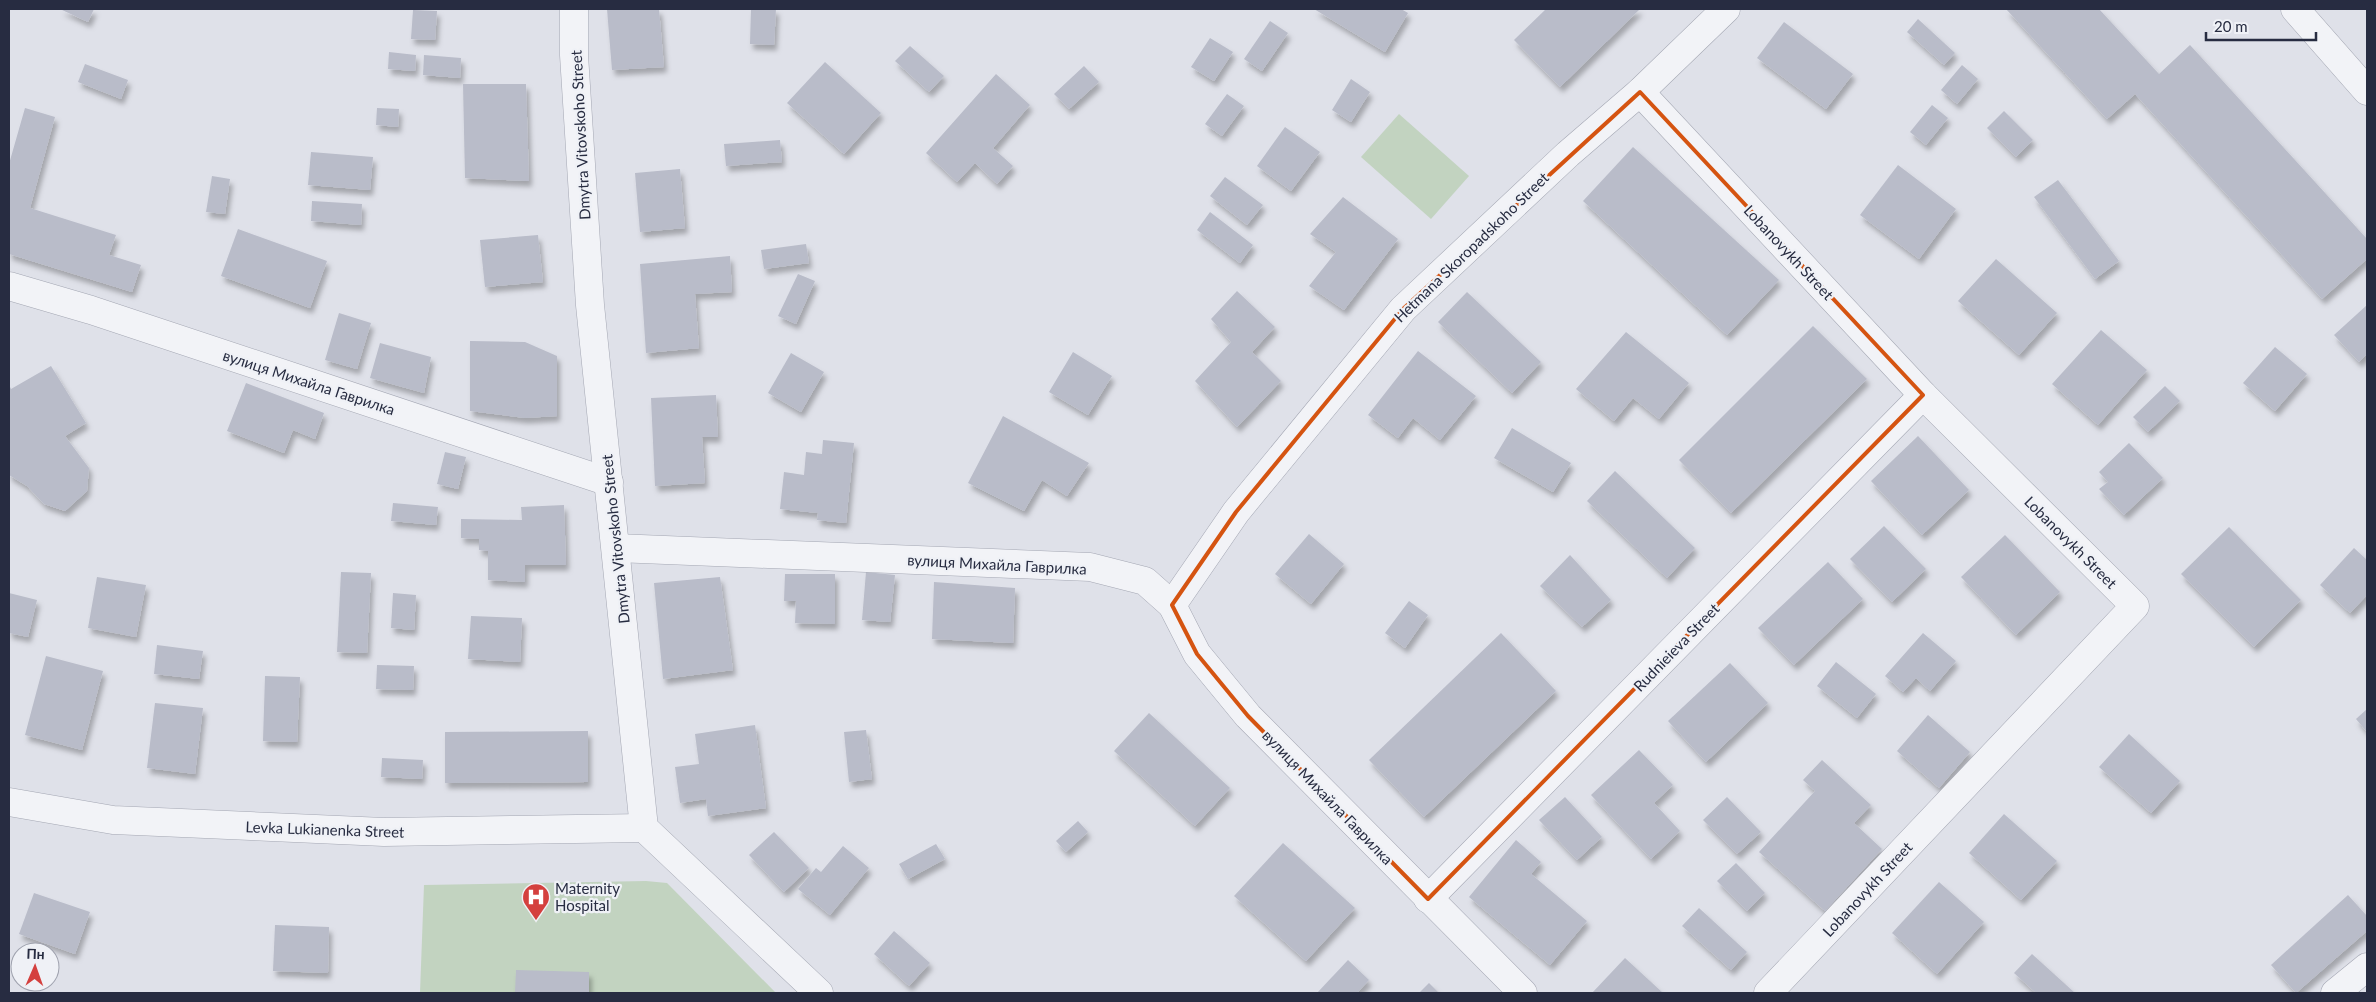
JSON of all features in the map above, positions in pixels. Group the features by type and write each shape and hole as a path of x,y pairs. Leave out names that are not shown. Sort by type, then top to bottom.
{"street":[{"name":"Dmytra Vitovskoho Street","path":"574,9 574,55 590,305 644,828"},
{"name":"Hetmana Skoropadskoho Street","path":"1172,605 1236,512 1403,310 1568,154 1640,92 1726,9"},
{"path":"2295,9 2367,91"},
{"name":"Lobanovykh Street","path":"1640,92 1923,395 2135,606 1768,993"},
{"name":"вулиця Михайла Гаврилка","path":"9,286 92,310 608,482"},
{"name":"Rudnieieva Street","path":"1428,900 1923,395"},
{"name":"вулиця Михайла Гаврилка","path":"616,548 1090,567 1145,582 1172,605 1197,654 1248,716 1428,900 1524,993"},
{"name":"Levka Lukianenka Street","path":"9,802 113,820 374,832 644,828"},
{"path":"644,828 818,993"},
{"path":"2335,993 2367,966"}],"highlighted area":[{"path":"1640,92 1923,395 1428,899 1248,716 1197,654 1172,605 1236,512 1403,309"}],"green space":[{"path":"1399,114 1469,176 1431,219 1361,157"},
{"name":"Maternity Hospital","path":"646,881 667,883 776,993 420,993 424,885"}],"building":[{"path":"60,9 94,9 88,22"},
{"path":"607,9 659,9 664,67 612,70"},
{"path":"751,9 776,9 774,45 750,44"},
{"path":"1314,9 1401,9 1408,13 1385,52"},
{"path":"1546,9 1640,9 1560,87 1514,40"},
{"path":"2006,9 2099,9 2159,74 2190,45 2367,239 2367,259 2322,299 2135,94 2107,119"},
{"path":"413,10 437,11 435,40 411,39"},
{"path":"1918,19 1955,53 1944,65 1907,32"},
{"path":"1270,21 1288,33 1262,71 1244,59"},
{"path":"1784,22 1853,74 1826,109 1757,58"},
{"path":"1210,38 1233,52 1214,81 1191,67"},
{"path":"910,46 944,76 929,92 895,61"},
{"path":"389,52 416,55 415,71 388,69"},
{"path":"424,55 461,58 460,78 423,75"},
{"path":"825,62 881,113 844,154 787,103"},
{"path":"85,64 128,80 121,99 78,82"},
{"path":"1962,65 1978,79 1957,104 1941,90"},
{"path":"1084,66 1099,82 1069,109 1054,94"},
{"path":"996,74 1030,105 993,148 1013,166 997,184 975,163 957,182 926,153"},
{"path":"1351,79 1370,92 1351,122 1332,110"},
{"path":"463,84 526,84 529,181 465,178"},
{"path":"1227,94 1244,106 1222,136 1205,124"},
{"path":"1932,105 1948,118 1926,145 1910,132"},
{"path":"25,108 55,117 30,208 116,235 109,255 141,265 132,292 9,254 9,164"},
{"path":"377,108 399,109 398,127 376,125"},
{"path":"2004,111 2033,140 2016,157 1987,128"},
{"path":"1285,127 1320,152 1291,191 1257,166"},
{"path":"780,140 782,162 726,166 724,144"},
{"path":"1633,147 1779,280 1727,335 1583,201"},
{"path":"311,152 373,157 370,190 308,185"},
{"path":"1898,165 1956,209 1919,259 1860,215"},
{"path":"680,169 685,228 640,232 635,173"},
{"path":"212,176 230,179 225,214 206,212"},
{"path":"1225,177 1263,205 1247,225 1210,196"},
{"path":"2058,180 2119,261 2095,279 2034,197"},
{"path":"1343,197 1398,239 1344,310 1309,286 1336,252 1310,234"},
{"path":"312,201 362,204 361,225 311,221"},
{"path":"1210,212 1253,245 1240,263 1197,230"},
{"path":"238,229 327,261 310,308 221,276"},
{"path":"538,235 543,282 485,287 480,240"},
{"path":"806,244 809,263 764,269 761,250"},
{"path":"730,256 732,292 695,294 699,348 646,353 640,264"},
{"path":"1996,259 2057,313 2019,355 1958,301"},
{"path":"798,274 815,281 796,324 778,316"},
{"path":"1237,291 1275,327 1252,352 1281,381 1237,427 1195,381 1231,342 1211,319"},
{"path":"1467,292 1541,362 1512,393 1438,322"},
{"path":"2367,305 2367,354 2359,362 2334,335"},
{"path":"339,313 371,323 357,369 325,360"},
{"path":"1813,326 1867,379 1731,513 1679,460"},
{"path":"2101,330 2147,370 2098,425 2052,384"},
{"path":"1626,332 1689,383 1659,419 1633,398 1614,421 1576,389"},
{"path":"470,341 525,342 557,356 557,416 525,418 470,411"},
{"path":"380,343 431,357 424,393 370,378"},
{"path":"2275,347 2307,374 2275,411 2243,383"},
{"path":"1418,351 1476,396 1440,440 1413,418 1398,438 1368,415"},
{"path":"1073,352 1112,376 1088,415 1049,392"},
{"path":"791,353 824,372 801,412 768,393"},
{"path":"51,366 86,423 65,436 89,468 87,491 65,511 44,504 27,486 9,475 9,385 11,389"},
{"path":"246,383 324,413 315,439 293,430 284,453 227,431"},
{"path":"2165,386 2180,401 2148,432 2133,417"},
{"path":"716,395 718,437 702,437 705,483 655,486 651,398"},
{"path":"1003,416 1089,463 1067,496 1042,480 1024,511 968,483"},
{"path":"1512,428 1571,463 1553,492 1494,458"},
{"path":"1918,436 1969,490 1922,535 1871,481"},
{"path":"823,440 854,443 846,523 817,520 818,513 780,509 784,472 804,475 806,452 822,454"},
{"path":"2129,443 2163,478 2124,515 2099,489 2108,482 2099,472"},
{"path":"445,452 466,457 458,489 437,484"},
{"path":"1615,471 1695,548 1667,578 1587,501"},
{"path":"393,503 438,507 436,525 391,521"},
{"path":"564,505 566,565 525,565 525,582 488,580 488,551 479,550 479,539 461,538 461,519 522,520 521,507"},
{"path":"1884,526 1926,569 1892,602 1850,559"},
{"path":"2229,527 2301,600 2254,647 2181,574"},
{"path":"1309,534 1344,564 1311,604 1275,574"},
{"path":"2005,535 2060,592 2016,635 1961,577"},
{"path":"2354,548 2367,560 2367,595 2350,613 2320,585"},
{"path":"1570,555 1611,600 1582,627 1540,586"},
{"path":"1828,562 1863,599 1794,665 1758,628"},
{"path":"341,572 371,573 367,653 337,652"},
{"path":"866,572 895,575 890,622 862,620"},
{"path":"785,574 835,574 835,624 795,623 796,601 784,601"},
{"path":"97,577 146,585 136,637 88,628"},
{"path":"720,577 733,670 663,679 654,583"},
{"path":"934,582 1015,588 1013,643 932,639"},
{"path":"9,593 37,600 28,637 9,633"},
{"path":"393,593 416,595 414,630 391,628"},
{"path":"1409,601 1428,615 1405,648 1385,633"},
{"path":"471,616 522,618 520,662 468,659"},
{"path":"1501,633 1556,691 1424,817 1369,760"},
{"path":"1923,633 1956,661 1930,691 1916,678 1903,692 1885,676"},
{"path":"157,645 203,651 199,679 154,674"},
{"path":"46,656 103,671 82,750 25,735"},
{"path":"1836,662 1876,694 1857,718 1817,686"},
{"path":"1730,663 1768,703 1706,762 1668,721"},
{"path":"377,665 414,666 413,690 376,689"},
{"path":"265,676 300,677 297,742 263,741"},
{"path":"155,703 203,708 195,774 147,768"},
{"path":"2367,709 2367,732 2356,719"},
{"path":"1149,713 1230,788 1195,826 1114,751"},
{"path":"1928,715 1970,752 1939,788 1897,751"},
{"path":"755,725 766,808 708,816 706,799 680,803 675,767 699,764 695,734"},
{"path":"866,730 872,779 849,782 844,732"},
{"path":"588,731 588,782 445,783 445,732"},
{"path":"2129,734 2180,781 2151,813 2099,767"},
{"path":"1639,750 1673,785 1654,803 1680,831 1651,859 1591,795"},
{"path":"382,758 423,760 422,779 381,777"},
{"path":"1822,760 1871,805 1854,823 1882,849 1825,911 1759,852 1815,791 1803,780"},
{"path":"1565,797 1602,837 1577,860 1539,820"},
{"path":"1727,797 1761,832 1737,854 1703,820"},
{"path":"2004,814 2057,861 2021,900 1969,853"},
{"path":"1078,821 1088,832 1066,852 1056,841"},
{"path":"774,832 809,868 784,892 749,855"},
{"path":"1516,840 1541,862 1531,874 1587,921 1550,965 1469,897"},
{"path":"1283,843 1355,908 1306,961 1234,896"},
{"path":"936,844 945,859 908,879 899,864"},
{"path":"843,846 869,868 830,915 798,889 816,868 821,872"},
{"path":"1736,863 1765,893 1747,911 1717,881"},
{"path":"1939,882 1984,922 1937,974 1892,933"},
{"path":"34,893 90,912 75,954 60,949 60,942 41,942 19,934"},
{"path":"2348,895 2367,916 2367,931 2296,993 2271,965"},
{"path":"1699,908 1747,952 1731,970 1682,926"},
{"path":"275,925 329,927 328,973 273,971"},
{"path":"894,931 930,963 909,986 874,954"},
{"path":"2032,954 2075,993 2036,993 2014,973"},
{"path":"1625,958 1663,993 1592,993"},
{"path":"1348,960 1369,980 1357,993 1317,993"},
{"path":"516,970 589,972 589,993 515,993"},
{"path":"1429,983 1439,993 1419,993"}],"place":[{"name":"Maternity Hospital","path":"536,921"}]}
